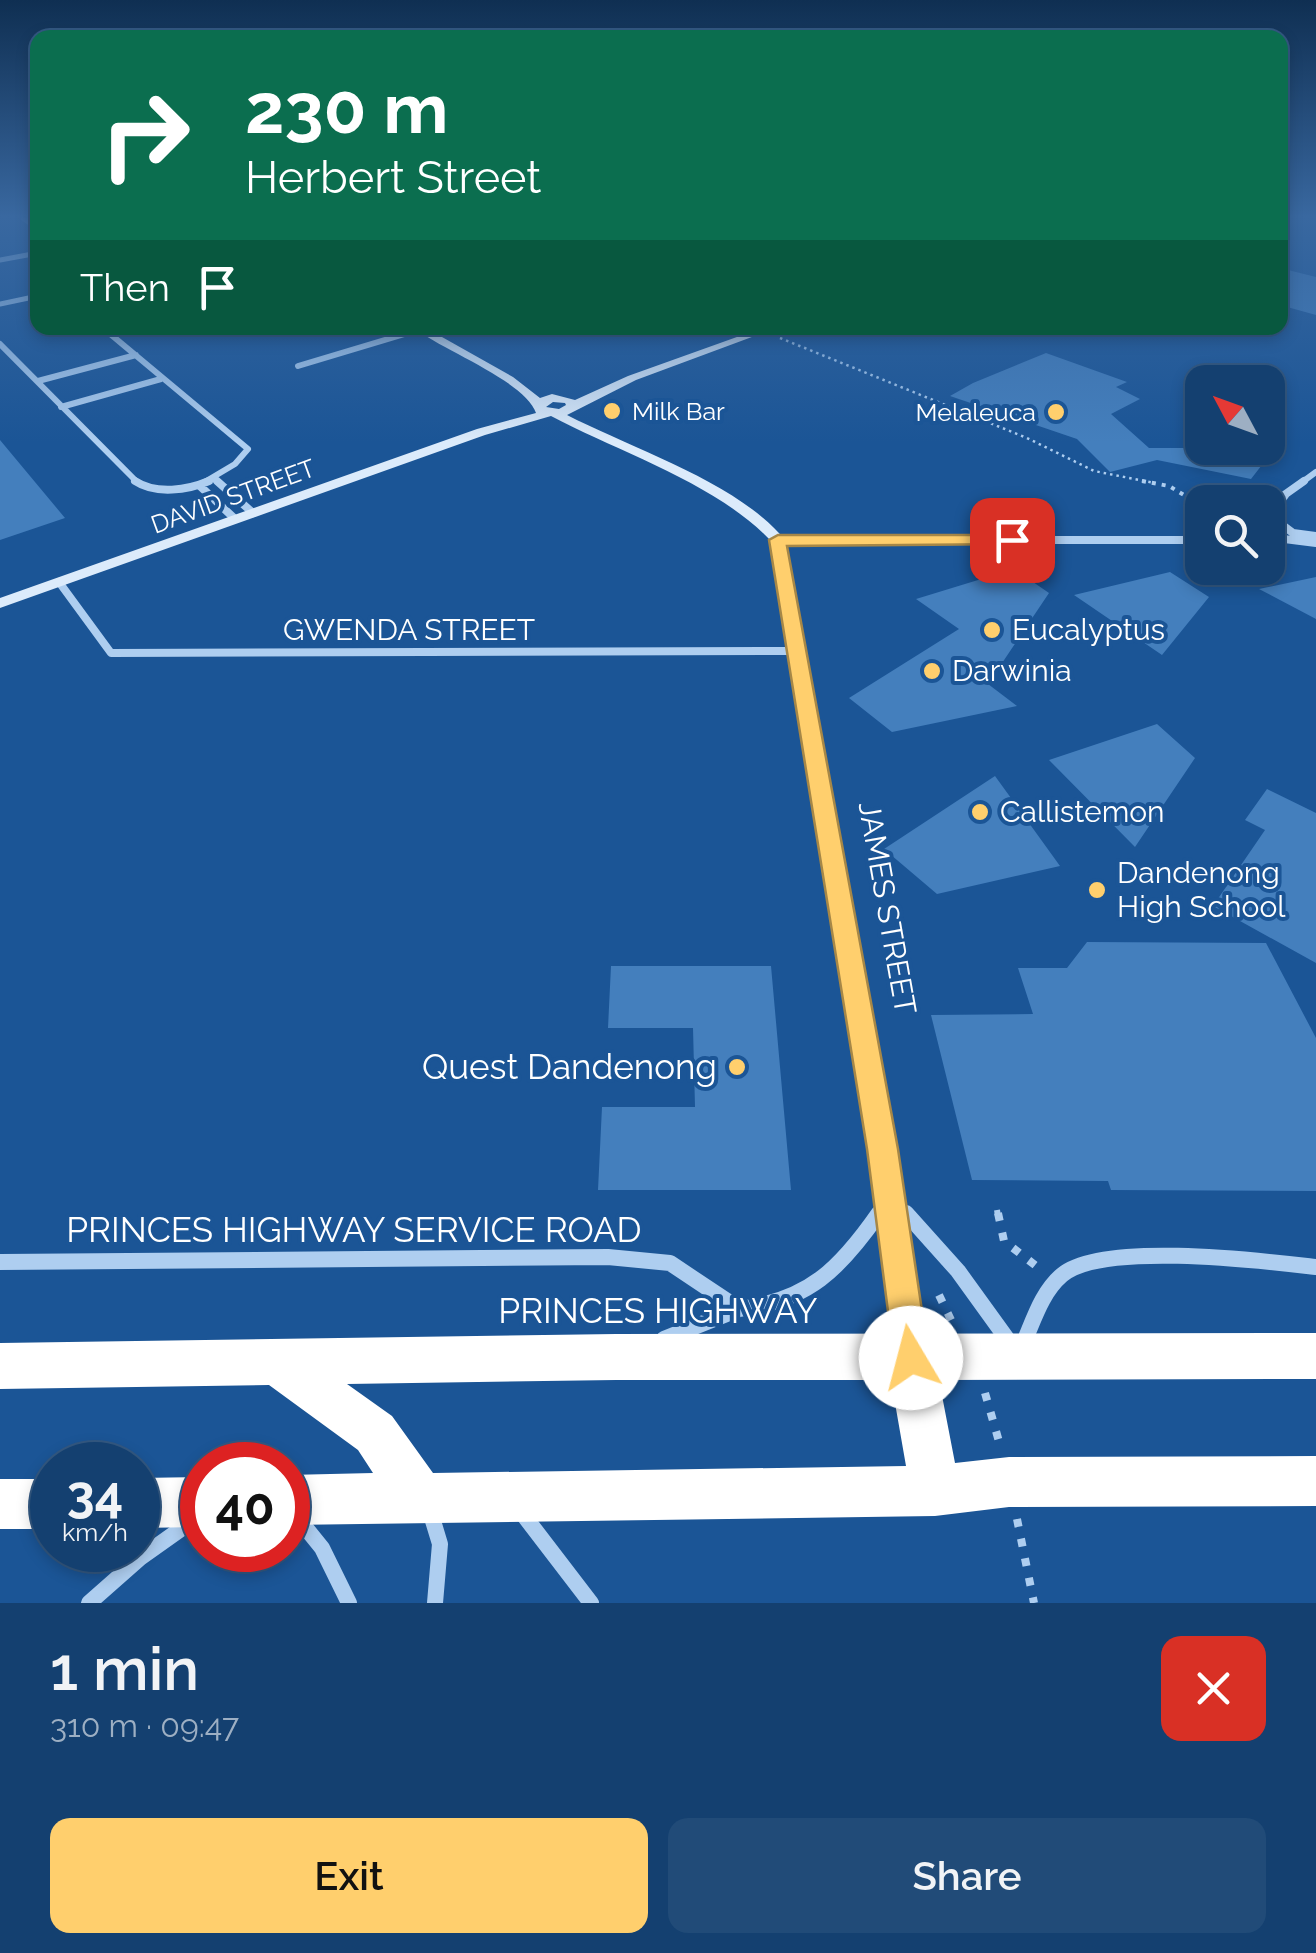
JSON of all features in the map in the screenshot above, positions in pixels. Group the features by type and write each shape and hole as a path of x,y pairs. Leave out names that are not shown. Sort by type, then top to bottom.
{"highway":[{"name":"PRINCES HIGHWAY","path":"0,1366 616,1357 1316,1356"},
{"name":"JAMES STREET","path":"911,1358 935,1491"},
{"path":"277,1363 374,1433 420,1498"},
{"path":"310,1502 935,1491 1009,1482 1316,1481"},
{"path":"0,1504 30,1504"}],"street":[{"path":"0,304 30,298"},
{"path":"0,344 140,485 200,486 216,480 248,450 112,335"},
{"path":"298,366 398,335"},
{"path":"432,335 509,379 566,402 607,436"},
{"path":"566,402 765,335"},
{"path":"38,381 136,356"},
{"path":"61,406 160,379"},
{"path":"509,379 545,408 607,436 770,528 778,540 1185,540"},
{"name":"DAVID STREET","path":"0,603 566,402"},
{"path":"1291,532 1275,516 1278,502 1316,472"},
{"path":"216,480 252,513"},
{"path":"200,486 235,520"},
{"path":"1285,534 1316,536"},
{"name":"JAMES STREET","path":"778,540 890,1198 911,1358"},
{"path":"1285,540 1316,544"},
{"name":"GWENDA STREET","path":"59,582 112,653 796,651"},
{"path":"616,1357 739,1310 786,1300 831,1272 860,1242 890,1198 930,1236 988,1307 1018,1357"},
{"name":"PRINCES HIGHWAY SERVICE ROAD","path":"0,1262 608,1257 670,1263 739,1310"},
{"path":"1018,1357 1044,1298 1066,1272 1096,1258 1255,1259 1316,1267"},
{"path":"510,1497 592,1603"},
{"path":"420,1498 434,1519 440,1544 435,1603"},
{"path":"89,1603 140,1558 180,1530"},
{"path":"310,1532 349,1603"}],"path":[{"path":"781,335 1027,438 1094,471 1169,486 1185,496"},
{"path":"997,1210 1004,1241 1057,1282"}],"building":[{"path":"1288,293 1316,293 1316,315 1288,307"},
{"name":"Melaleuca","path":"1046,353 1127,382 1116,387 1140,399 1111,414 1149,448 1185,448 1185,465 1262,465 1251,479 1157,460 1110,472 1077,439 950,396"},
{"path":"0,440 65,518 0,540"},
{"path":"1014,569 1049,593 988,684 1017,706 892,732 849,698 959,629 916,599"},
{"path":"1170,572 1209,597 1162,655 1074,595"},
{"path":"1316,577 1316,619 1259,589"},
{"path":"1157,724 1195,758 1135,847 1049,760"},
{"name":"Callistemon","path":"995,776 1060,866 937,894 884,849"},
{"path":"1267,789 1316,813 1316,963 1213,906 1265,830 1245,820"},
{"path":"1087,942 1266,943 1316,1038 1316,1191 1111,1190 1108,1181 972,1180 931,1015 1033,1014 1018,968 1067,968"},
{"name":"Quest Dandenong","path":"611,966 771,966 791,1190 598,1190 602,1107 695,1107 693,1028 608,1028"}],"place":[{"name":"Milk Bar","path":"612,411"},
{"name":"Melaleuca","path":"1056,412"},
{"name":"Eucalyptus","path":"992,630"},
{"name":"Darwinia","path":"932,671"},
{"name":"Callistemon","path":"980,812"},
{"name":"Dandenong High School","path":"1097,890"},
{"name":"Quest Dandenong","path":"737,1067"}],"route":[{"path":"911,1358 882,1149 778,540 1012,540"}]}
